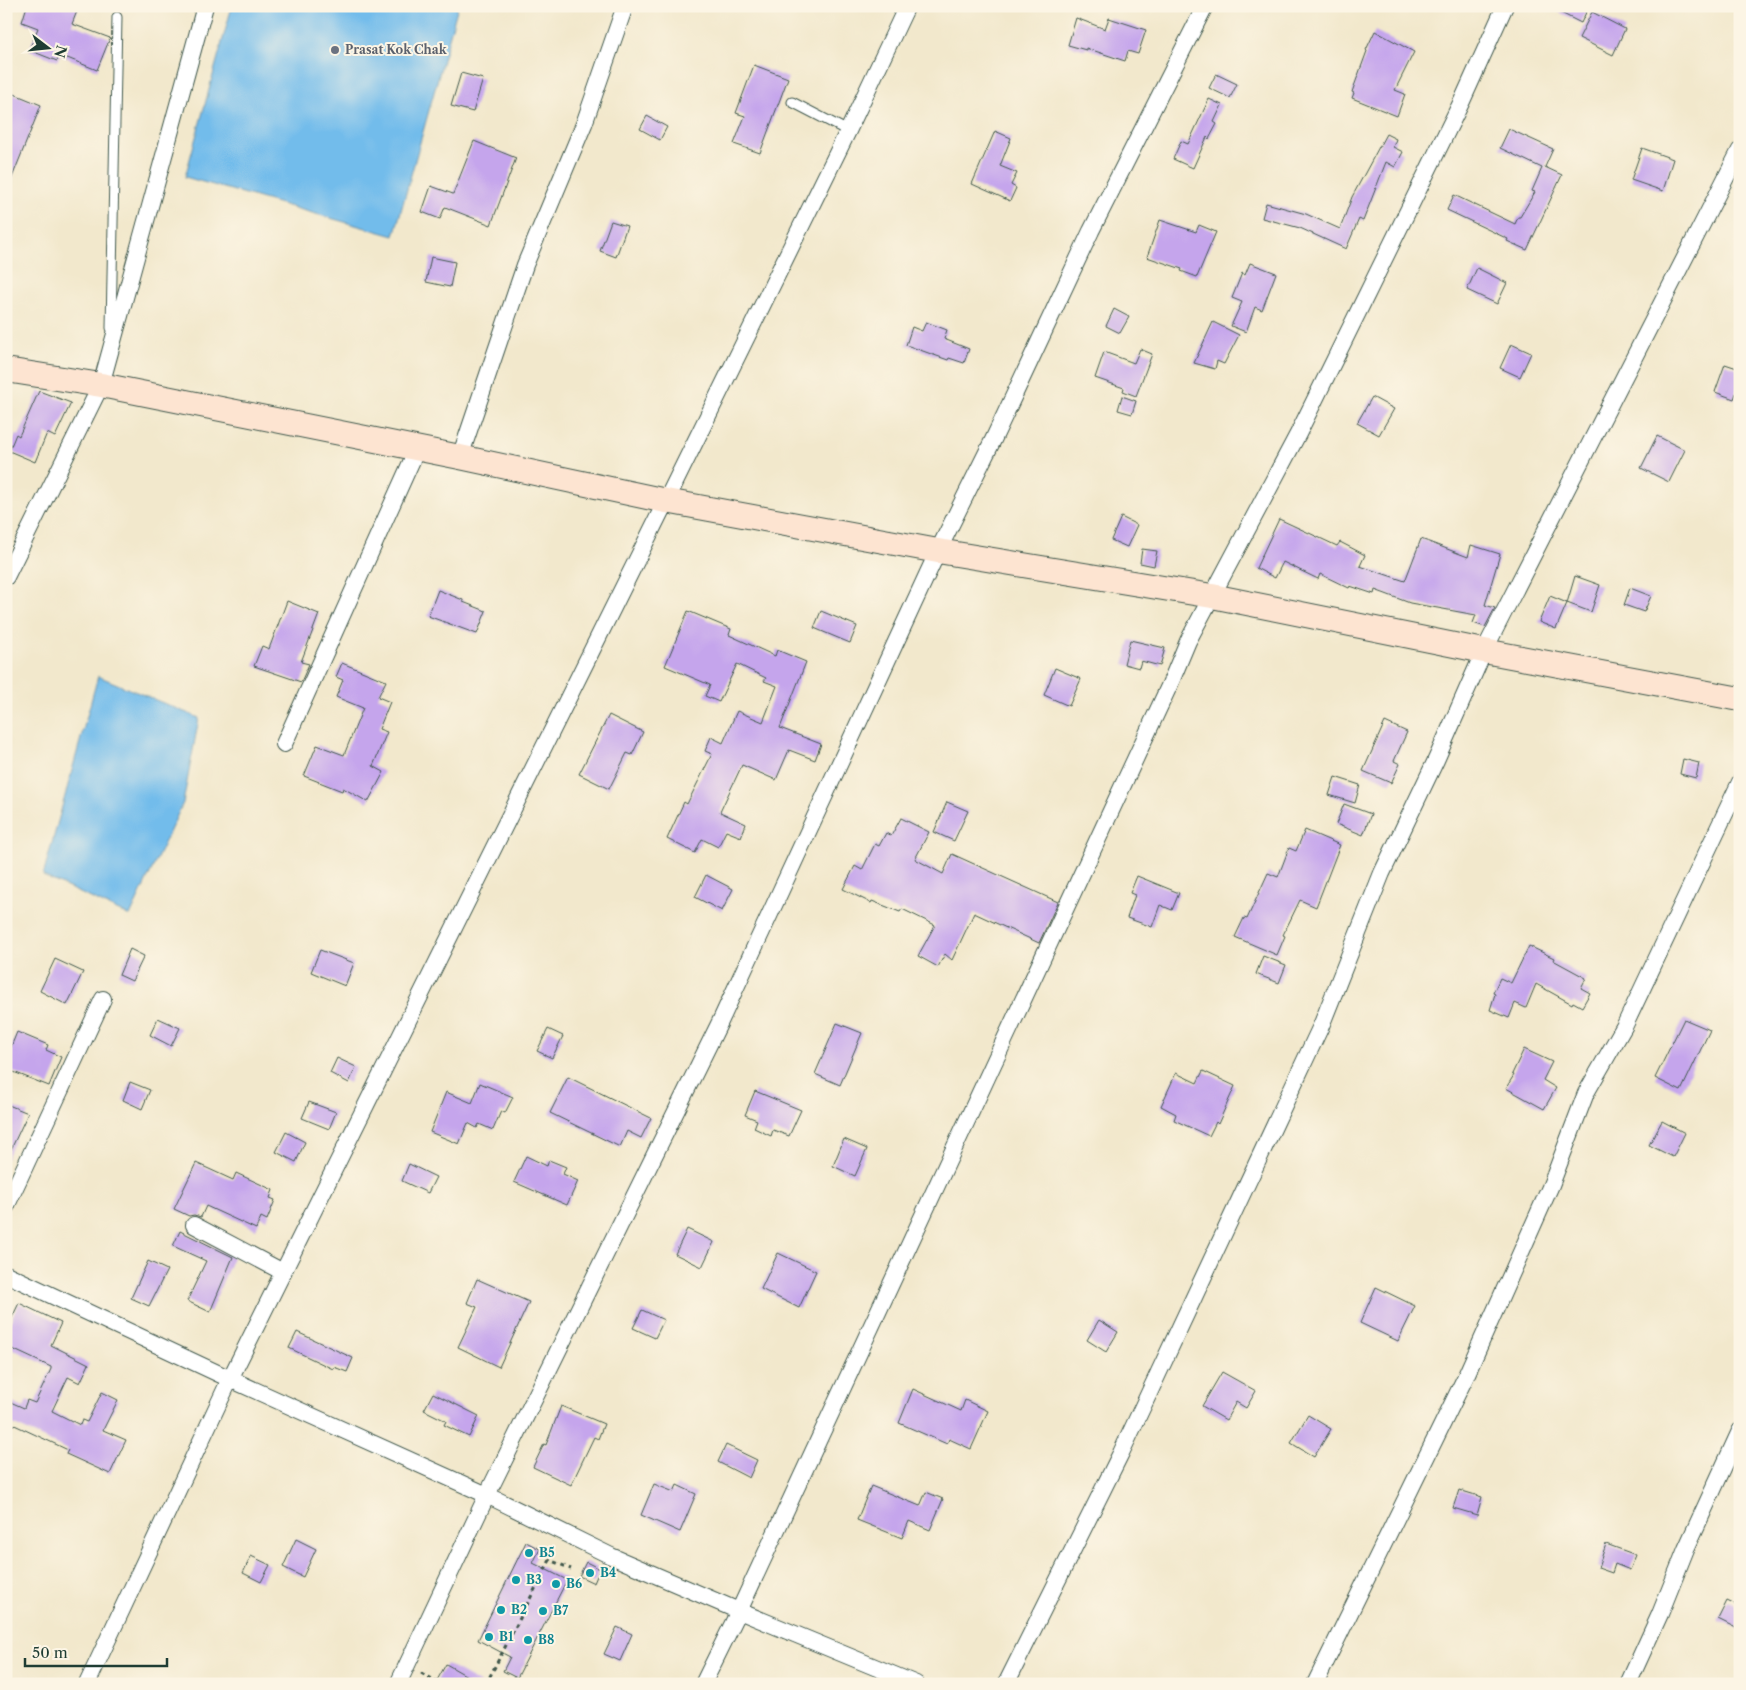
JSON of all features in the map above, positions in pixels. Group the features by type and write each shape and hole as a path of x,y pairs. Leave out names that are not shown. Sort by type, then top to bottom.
{"street":[{"path":"6,577 103,380 205,6"},
{"path":"460,457 525,265 584,124 625,6"},
{"path":"87,1684 230,1379 848,131 907,6"},
{"path":"398,1684 487,1495 719,1024 938,551 1091,231 1205,6"},
{"path":"703,1684 740,1611 1166,693 1188,641 1298,434 1457,110 1505,6"},
{"path":"1006,1684 1121,1453 1321,1026 1382,873 1436,760 1484,651 1740,150"},
{"path":"6,370 103,380 417,449 666,500 938,551 1212,596 1484,651 1740,699"},
{"path":"284,744 417,449"},
{"path":"1314,1684 1465,1378 1551,1184 1586,1093 1625,1025 1740,782"},
{"path":"6,1207 103,999"},
{"path":"194,1224 283,1272"},
{"path":"6,1274 230,1379 487,1495 611,1556 916,1684"},
{"path":"1628,1684 1660,1614 1686,1549 1740,1431"}],"lane":[{"path":"112,348 117,17"},
{"path":"792,102 848,131"}],"path":[{"path":"486,1684 550,1560 571,1569"},
{"path":"407,1666 442,1684"}],"water":[{"path":"232,6 458,6 394,236 185,177"},
{"path":"98,676 199,718 183,803 130,916 43,876"}],"building":[{"path":"27,6 79,6 72,24 110,38 97,70 60,55 57,61 29,50 38,28 22,22"},
{"path":"1547,6 1589,6 1581,23"},
{"path":"1592,12 1625,29 1613,55 1579,38"},
{"path":"1076,18 1105,29 1109,18 1146,30 1138,54 1128,51 1125,61 1086,48 1086,50 1068,45"},
{"path":"1375,31 1414,52 1395,90 1405,94 1397,116 1352,98 1354,93 1352,92 1366,50"},
{"path":"754,65 788,78 760,153 734,144 745,116 736,113"},
{"path":"461,73 483,79 473,112 451,106"},
{"path":"1216,74 1237,84 1230,98 1209,88"},
{"path":"12,93 41,105 7,190 6,107"},
{"path":"1209,99 1222,105 1214,122 1217,124 1209,139 1207,137 1193,168 1173,159 1181,141 1188,144"},
{"path":"647,116 667,127 660,140 640,129"},
{"path":"1509,129 1553,149 1545,167 1562,175 1527,250 1447,210 1454,195 1515,224 1535,192 1532,191 1542,168 1500,148"},
{"path":"995,131 1011,138 1000,166 1017,173 1011,185 1016,188 1010,201 972,184"},
{"path":"1386,134 1396,139 1393,147 1403,152 1395,167 1386,162 1363,221 1359,219 1346,249 1300,228 1262,218 1266,203 1306,214 1340,229 1352,197"},
{"path":"474,141 516,158 491,225 445,207 440,219 422,212 431,186 453,194"},
{"path":"1642,148 1673,159 1663,191 1631,180"},
{"path":"1160,220 1196,232 1199,225 1216,232 1197,277 1181,271 1182,269 1147,257"},
{"path":"611,221 627,226 616,257 600,251"},
{"path":"431,257 455,262 450,287 426,282"},
{"path":"1250,263 1276,273 1262,310 1255,307 1246,332 1231,326 1242,302 1232,298 1242,273 1245,275"},
{"path":"1477,268 1507,283 1497,304 1467,290"},
{"path":"1114,309 1129,317 1120,333 1106,326"},
{"path":"926,322 947,330 944,339 969,349 964,363 949,358 948,360 906,345 912,327 922,331"},
{"path":"1213,322 1239,335 1224,364 1217,361 1215,369 1194,363"},
{"path":"1511,344 1531,353 1520,377 1500,368"},
{"path":"1140,349 1152,354 1136,396 1123,391 1124,388 1095,378 1104,352 1134,363"},
{"path":"1725,364 1740,369 1740,382 1734,399 1715,392"},
{"path":"39,391 71,403 55,437 47,433 35,462 9,451 16,434 19,436"},
{"path":"1122,396 1136,401 1132,414 1118,410"},
{"path":"1372,397 1394,409 1379,435 1357,423"},
{"path":"1657,436 1685,450 1669,482 1641,468"},
{"path":"1121,517 1137,525 1127,547 1111,540"},
{"path":"1279,519 1337,546 1340,542 1365,555 1360,566 1405,581 1421,539 1468,557 1471,545 1500,554 1485,605 1495,608 1485,627 1473,623 1476,615 1410,603 1375,590 1374,594 1350,586 1349,588 1320,574 1318,579 1283,562 1275,578 1256,568"},
{"path":"1142,549 1157,551 1154,566 1140,563"},
{"path":"1575,576 1600,585 1591,612 1567,603"},
{"path":"1630,588 1651,596 1644,612 1624,605"},
{"path":"438,590 486,611 477,634 428,616"},
{"path":"1550,596 1567,603 1556,629 1539,622"},
{"path":"287,601 319,614 301,662 309,664 301,682 254,666 262,646 269,649"},
{"path":"688,611 731,629 729,635 775,656 777,650 806,662 780,728 821,744 815,760 789,750 776,780 742,765 720,812 746,824 741,837 726,831 718,847 702,839 695,853 667,839 684,802 687,804 712,754 705,751 711,737 723,743 737,711 763,722 777,686 764,681 766,678 737,664 719,702 705,696 710,685 665,666"},
{"path":"821,611 857,626 850,643 814,628"},
{"path":"1130,640 1165,648 1160,666 1141,661 1139,668 1124,664"},
{"path":"342,663 386,681 378,697 390,702 379,729 387,732 373,766 384,772 368,802 343,788 342,791 304,776 317,745 344,755 363,708 336,697 343,680 336,677"},
{"path":"1055,668 1081,679 1069,706 1044,695"},
{"path":"609,715 643,732 632,755 627,753 609,789 579,774"},
{"path":"1385,722 1407,732 1394,761 1400,764 1391,783 1363,771"},
{"path":"1683,759 1699,763 1696,778 1680,774"},
{"path":"1335,777 1360,785 1355,803 1329,795"},
{"path":"947,802 968,811 954,841 934,832"},
{"path":"1344,804 1371,814 1363,835 1336,824"},
{"path":"901,818 929,832 915,859 943,874 952,854 1058,902 1039,943 974,913 952,960 945,954 938,967 918,956 935,925 902,909 900,912 872,901 871,903 843,889 855,866 862,870 875,844 879,846 886,833 891,836"},
{"path":"1305,830 1340,845 1316,907 1300,900 1283,935 1285,936 1277,955 1235,937 1244,918 1247,919 1268,873 1278,877 1289,848 1296,851"},
{"path":"706,875 733,889 722,911 695,897"},
{"path":"1137,876 1179,893 1172,910 1160,905 1152,927 1127,918 1135,895 1130,893"},
{"path":"1529,946 1554,958 1553,960 1586,978 1581,988 1590,993 1582,1007 1573,1002 1572,1004 1536,984 1526,1008 1515,1003 1509,1018 1490,1010 1495,994 1493,993 1500,978 1511,983"},
{"path":"130,949 144,956 132,981 119,975"},
{"path":"320,950 354,963 345,986 311,972"},
{"path":"1263,956 1286,965 1279,983 1256,974"},
{"path":"55,959 83,972 67,1005 40,991"},
{"path":"158,1018 180,1028 171,1046 150,1035"},
{"path":"1684,1019 1710,1030 1681,1091 1655,1078"},
{"path":"837,1023 862,1033 840,1085 815,1074"},
{"path":"548,1029 563,1036 552,1058 537,1051"},
{"path":"17,1032 48,1045 46,1050 61,1057 49,1086 6,1069 6,1059"},
{"path":"1524,1049 1552,1062 1543,1080 1556,1088 1544,1109 1506,1088 1514,1075 1512,1074"},
{"path":"337,1058 356,1067 349,1083 330,1073"},
{"path":"1203,1071 1235,1086 1218,1124 1216,1122 1209,1136 1174,1120 1176,1114 1161,1106 1176,1073 1197,1083"},
{"path":"568,1077 651,1118 641,1138 627,1131 620,1147 550,1113"},
{"path":"130,1082 150,1090 142,1109 123,1100"},
{"path":"480,1083 513,1097 505,1113 501,1111 493,1130 479,1124 477,1128 468,1123 459,1144 430,1132 446,1092 472,1103"},
{"path":"755,1091 801,1110 789,1136 773,1130 771,1136 754,1128 757,1120 745,1115"},
{"path":"309,1102 336,1112 329,1129 302,1118"},
{"path":"6,1104 28,1113 6,1160"},
{"path":"1662,1121 1685,1133 1673,1157 1649,1145"},
{"path":"286,1132 305,1142 296,1162 276,1152"},
{"path":"844,1139 867,1149 855,1176 833,1166"},
{"path":"526,1156 547,1166 549,1160 566,1167 563,1174 578,1181 567,1205 514,1182"},
{"path":"196,1163 233,1180 236,1173 273,1190 270,1198 275,1200 267,1220 261,1217 256,1229 206,1206 201,1217 189,1216 174,1209"},
{"path":"409,1164 436,1177 428,1193 402,1181"},
{"path":"687,1229 714,1242 702,1267 675,1254"},
{"path":"180,1231 233,1257 210,1312 187,1301 206,1261 173,1246"},
{"path":"778,1253 816,1271 799,1308 761,1289"},
{"path":"148,1261 167,1270 149,1306 131,1298"},
{"path":"477,1279 529,1302 499,1367 458,1347 477,1307 467,1303"},
{"path":"1376,1287 1415,1306 1398,1341 1360,1323"},
{"path":"19,1303 61,1323 51,1345 89,1364 80,1383 68,1377 52,1411 80,1425 82,1420 87,1422 102,1392 118,1400 103,1430 126,1440 110,1474 66,1454 68,1450 6,1421 6,1400 24,1408 27,1400 35,1403 51,1369 51,1367 6,1346 6,1330"},
{"path":"642,1310 664,1320 655,1338 633,1328"},
{"path":"1099,1320 1118,1332 1106,1352 1087,1340"},
{"path":"297,1332 353,1358 347,1372 334,1367 333,1369 289,1348"},
{"path":"1222,1372 1256,1391 1246,1408 1236,1402 1226,1420 1202,1406"},
{"path":"913,1389 961,1411 965,1400 988,1411 971,1449 949,1439 947,1444 899,1423"},
{"path":"433,1393 479,1416 469,1437 444,1425 446,1421 424,1410"},
{"path":"561,1406 604,1424 598,1439 594,1437 571,1485 533,1467 544,1444 546,1445"},
{"path":"1308,1415 1331,1429 1314,1457 1291,1443"},
{"path":"726,1445 757,1460 749,1478 718,1462"},
{"path":"654,1484 674,1492 677,1485 696,1494 680,1532 641,1515"},
{"path":"871,1486 920,1506 926,1492 943,1499 930,1530 909,1521 902,1538 857,1520"},
{"path":"1459,1490 1482,1497 1477,1515 1453,1508"},
{"path":"296,1539 316,1549 303,1577 283,1567"},
{"path":"526,1542 540,1549 533,1563 567,1580 517,1678 503,1671 510,1657 478,1640"},
{"path":"1606,1544 1636,1555 1630,1570 1615,1564 1612,1573 1598,1568"},
{"path":"251,1556 270,1565 261,1582 243,1573"},
{"name":"B4","path":"586,1562 600,1569 594,1583 579,1576"},
{"path":"1727,1601 1740,1607 1740,1630 1718,1619"},
{"path":"617,1627 632,1634 620,1661 604,1654"},
{"path":"446,1664 481,1684 435,1684"}],"place":[{"name":"Prasat Kok Chak","path":"335,50"},
{"name":"B5","path":"529,1553"},
{"name":"B4","path":"590,1573"},
{"name":"B3","path":"516,1580"},
{"name":"B6","path":"556,1584"},
{"name":"B2","path":"501,1610"},
{"name":"B7","path":"543,1611"},
{"name":"B1","path":"489,1637"},
{"name":"B8","path":"528,1640"}]}
